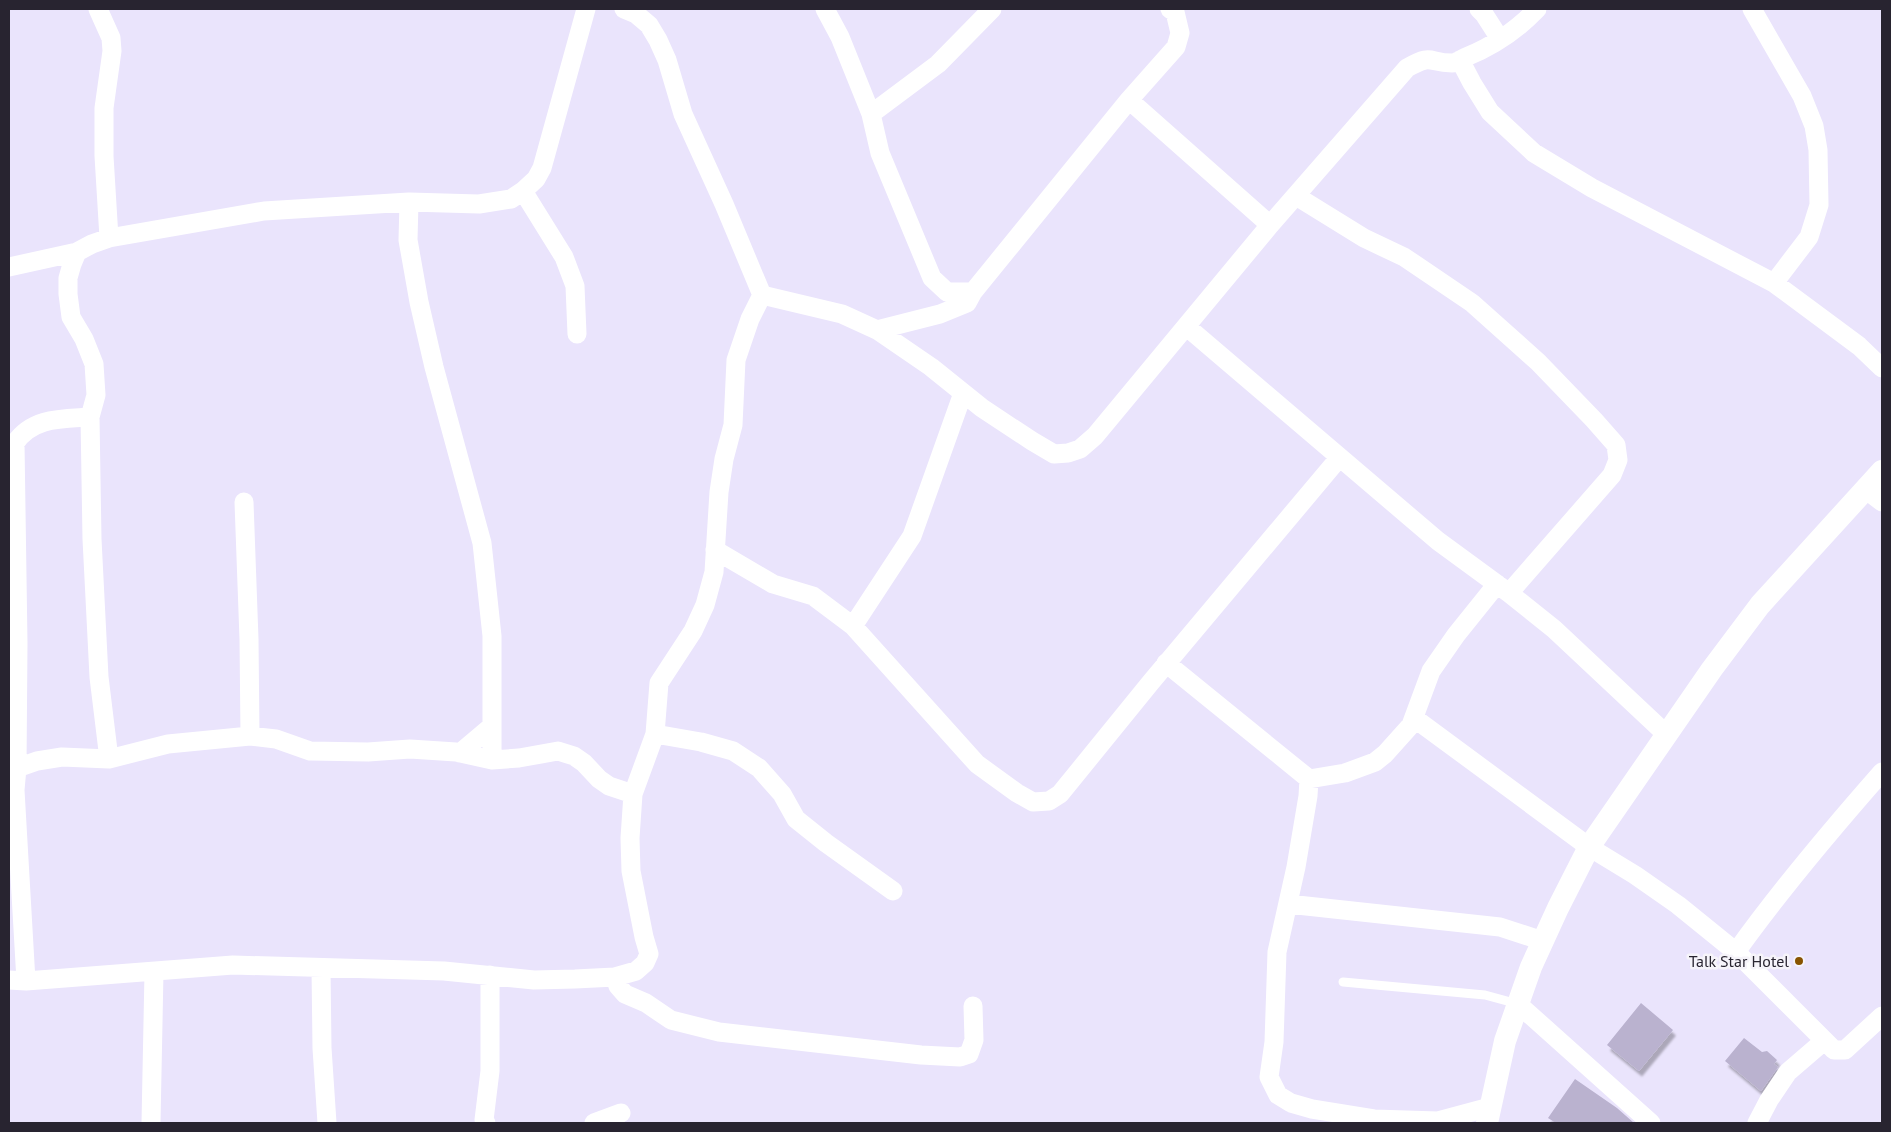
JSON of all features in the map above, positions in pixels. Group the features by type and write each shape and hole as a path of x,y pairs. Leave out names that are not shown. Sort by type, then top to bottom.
{"street":[{"path":"98,9 111,38 112,50 104,108 104,156 109,238"},
{"path":"9,267 77,252 109,238 264,211 410,202 479,204 511,199 524,191 536,179 542,168 586,9"},
{"path":"90,417 52,420 36,424 12,444 18,643 17,768 12,789 17,980 154,972 233,965 444,971 534,980 615,977 636,971 645,963 649,954 631,871 630,838 633,794 655,734 659,683 693,631 705,605 714,572 722,476 733,425 736,360 750,319 762,295 724,204 683,114 667,60 658,40 649,25 636,14 624,9"},
{"path":"825,9 840,37 871,114 880,153 932,278 947,292 973,292"},
{"path":"871,114 938,64 992,9"},
{"path":"1478,9 1484,14 1500,39"},
{"path":"762,295 842,314 878,330 1023,436 1054,454 1068,453 1080,448 1095,436 1270,225 1407,68 1421,60 1430,58 1453,63 1487,48 1516,29 1537,9"},
{"path":"1752,9 1802,96 1814,126 1818,150 1819,205 1809,237 1774,283"},
{"path":"878,330 940,314 967,303 973,292 1130,100 1176,47 1180,33 1175,10"},
{"path":"1460,60 1490,112 1534,153 1592,188 1774,283 1859,346 1882,368"},
{"path":"1130,100 1270,225"},
{"path":"524,191 564,257 575,286 577,334"},
{"path":"1166,663 1309,779 1344,773 1375,762 1393,746 1411,724 1430,671 1456,635 1612,475 1618,460 1616,445 1594,420 1538,362 1472,304 1404,258 1364,238 1296,196"},
{"path":"410,202 408,240 419,302 434,367 482,543 492,636 492,760"},
{"path":"77,252 68,278 68,294 71,317 84,338 94,364 96,395 90,417 92,538 99,677 109,759"},
{"path":"1187,327 1438,541 1503,588 1554,629 1667,735"},
{"path":"853,626 912,536 963,392"},
{"path":"716,550 773,584 813,596 853,626 977,764 1018,793 1033,802 1041,803 1055,799 1060,794 1166,663 1339,458"},
{"path":"1309,779 1302,836 1277,952 1274,1042 1269,1077 1278,1095 1291,1103 1312,1109 1374,1119 1438,1121 1489,1115 1505,1041 1531,967 1589,847 1712,669 1760,605 1874,495 1882,471"},
{"path":"244,502 250,736"},
{"path":"1414,718 1589,847 1671,900 1736,952 1834,1050 1845,1050 1882,1016"},
{"path":"460,753 492,726"},
{"path":"655,734 701,742 734,751 759,768 782,794 796,818 826,843 893,891"},
{"path":"17,768 37,761 62,757 109,759 168,744 250,736 276,739 310,750 368,752 410,749 460,753 492,760 519,758 558,750 574,756 584,763 599,779 609,786 633,794"},
{"path":"1736,952 1828,833 1882,772"},
{"path":"1288,904 1500,927 1543,940"},
{"path":"322,968 322,1048 327,1123"},
{"path":"151,1123 154,972"},
{"path":"486,1123 484,1120 490,1071 490,975"},
{"path":"615,977 618,986 625,994 677,1022 719,1032 921,1055 960,1058 969,1054 974,1040 973,1006"},
{"path":"1518,1004 1651,1123"},
{"path":"1757,1123 1769,1100 1788,1072 1824,1042"},
{"path":"594,1123 620,1113"}],"lane":[{"path":"1344,982 1485,995 1518,1004"}],"building":[{"path":"1641,1003 1673,1030 1639,1071 1607,1045"},
{"path":"1744,1038 1762,1052 1767,1051 1777,1060 1774,1064 1778,1067 1761,1091 1725,1061"},
{"path":"1575,1079 1617,1108 1634,1123 1556,1123 1548,1118"}],"place":[{"name":"Talk Star Hotel","path":"1799,961"}]}
